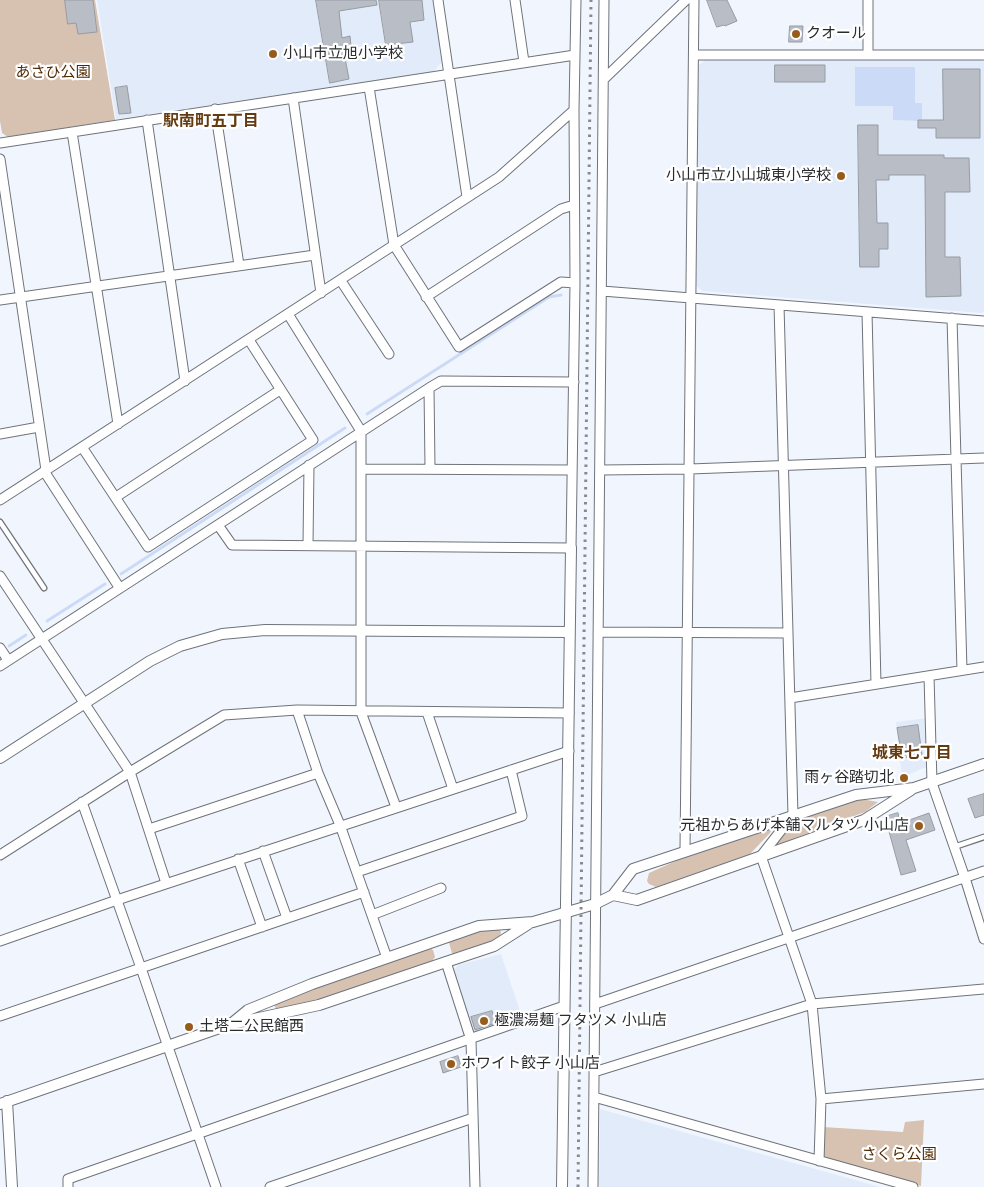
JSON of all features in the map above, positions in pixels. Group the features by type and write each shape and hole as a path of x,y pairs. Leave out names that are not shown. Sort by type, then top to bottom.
{"street":[{"path":"438,0 467,197"},
{"path":"515,0 524,62"},
{"path":"562,1187 574,382 576,0"},
{"path":"593,1187 604,0"},
{"path":"604,78 686,0"},
{"path":"685,851 694,0"},
{"path":"868,0 868,55"},
{"path":"0,143 575,55"},
{"path":"694,55 984,55"},
{"path":"369,87 394,245 459,348 561,282 575,283"},
{"path":"293,98 321,293"},
{"path":"215,110 238,265"},
{"path":"0,500 499,177 574,110"},
{"path":"147,120 185,381"},
{"path":"72,132 118,424"},
{"path":"0,159 45,471 119,587"},
{"path":"426,297 560,209 574,205"},
{"path":"0,300 315,255"},
{"path":"341,280 389,354"},
{"path":"602,291 984,321"},
{"path":"761,856 793,815 779,305"},
{"path":"867,312 876,684"},
{"path":"288,314 361,431 361,712 396,807"},
{"path":"952,318 962,670"},
{"path":"82,447 148,547 313,440 248,340"},
{"path":"0,648 4,663 119,587 441,381 574,382"},
{"path":"429,388 430,468"},
{"path":"116,498 280,390"},
{"path":"0,434 40,428"},
{"path":"601,470 783,466 984,458"},
{"path":"308,546 309,465"},
{"path":"361,469 572,470"},
{"path":"218,525 232,545 571,548"},
{"path":"0,576 130,772 166,883"},
{"path":"0,758 150,661 180,646 222,634 265,630 569,632"},
{"path":"598,632 788,633"},
{"path":"790,698 984,667"},
{"path":"929,676 932,782 984,939"},
{"path":"0,855 130,772 224,716 297,710 569,713"},
{"path":"297,710 318,773 357,872 386,958"},
{"path":"427,712 453,789"},
{"path":"0,941 166,883 568,751"},
{"path":"231,1024 248,1010 312,984 479,926 533,922 596,904 613,895 633,869 685,851 856,795 914,788 984,764"},
{"path":"357,872 522,816 511,770"},
{"path":"149,829 318,773"},
{"path":"613,895 638,900 864,820 914,788"},
{"path":"82,802 216,1187"},
{"path":"263,851 287,918"},
{"path":"761,856 812,1004 821,1098 819,1161"},
{"path":"238,860 262,927"},
{"path":"595,1004 984,871"},
{"path":"372,915 440,888"},
{"path":"0,1016 364,892"},
{"path":"12,1187 4,1102 231,1024 319,1005 494,946 533,922"},
{"path":"446,962 471,1040 475,1187"},
{"path":"594,1072 812,1004 984,989"},
{"path":"68,1187 68,1179 564,1006"},
{"path":"821,1098 984,1084"},
{"path":"594,1097 913,1187"},
{"path":"270,1187 286,1184 473,1118"}],"lane":[{"path":"0,522 44,588"},
{"path":"954,847 984,837"}],"shaded area":[{"name":"小山市立旭小学校","path":"97,0 433,0 442,62 433,72 116,119"},
{"name":"小山市立小山城東小学校","path":"705,60 982,60 984,62 984,311 982,313 703,291 696,286 698,66"},
{"path":"928,718 929,766 902,777 896,722"},
{"path":"501,954 522,1017 473,1032 451,973 458,965"},
{"path":"600,1109 880,1187 599,1187"}],"green space":[{"name":"あさひ公園","path":"0,0 95,0 115,120 8,137 2,133 0,121"},
{"path":"861,799 878,802 865,812 773,846 795,821"},
{"path":"770,829 770,833 750,854 656,887 647,881 649,873 678,860"},
{"path":"479,929 499,929 501,932 500,937 491,944 453,957 448,939"},
{"path":"427,947 433,950 435,957 430,964 315,1002 277,1012 274,1004 312,987"},
{"name":"さくら公園","path":"924,1120 921,1186 821,1159 823,1127 903,1132 905,1122"}],"water":[{"path":"855,67 915,67 915,103 922,103 922,121 893,120 893,106 855,106"}],"building":[{"path":"65,0 93,0 97,32 78,34 76,23 68,24"},
{"path":"316,0 376,0 377,5 339,11 342,38 350,36 352,57 345,58 349,79 330,83"},
{"path":"379,0 422,0 424,20 410,22 413,42 386,45"},
{"path":"707,0 727,0 737,21 717,27"},
{"name":"クオール","path":"790,26 803,26 802,42 789,42"},
{"path":"775,65 825,65 825,82 775,82"},
{"path":"943,69 980,69 980,138 936,138 936,128 918,128 918,120 943,120"},
{"path":"127,86 131,113 119,114 115,88"},
{"path":"858,125 878,125 878,155 944,155 944,158 969,158 970,192 945,192 945,257 960,257 961,296 926,297 925,175 889,175 889,180 876,180 877,223 888,223 888,249 879,249 879,267 860,267"},
{"path":"918,725 922,755 902,758 897,728"},
{"path":"984,794 984,815 975,818 968,799"},
{"path":"898,813 901,823 929,813 935,830 906,840 916,871 901,875 885,817"},
{"name":"極濃湯麺 フタツメ 小山店","path":"492,1011 496,1023 475,1030 471,1017"},
{"name":"ホワイト餃子 小山店","path":"458,1056 461,1067 443,1073 440,1062"}],"waterway":[{"path":"367,414 549,297 561,295"},
{"path":"121,574 345,428"},
{"path":"47,621 105,584"},
{"path":"9,646 26,635"}],"railway":[{"path":"578,1187 591,0"}],"place":[{"name":"クオール","path":"796,34"},
{"name":"小山市立旭小学校","path":"273,54"},
{"name":"小山市立小山城東小学校","path":"841,176"},
{"name":"雨ヶ谷踏切北","path":"904,778"},
{"name":"元祖からあげ本舗マルタツ 小山店","path":"919,826"},
{"name":"極濃湯麺 フタツメ 小山店","path":"484,1021"},
{"name":"土塔二公民館西","path":"189,1027"},
{"name":"ホワイト餃子 小山店","path":"451,1064"}],"district":[{"name":"駅南町五丁目","path":"211,122"},
{"name":"城東七丁目","path":"912,754"}]}
